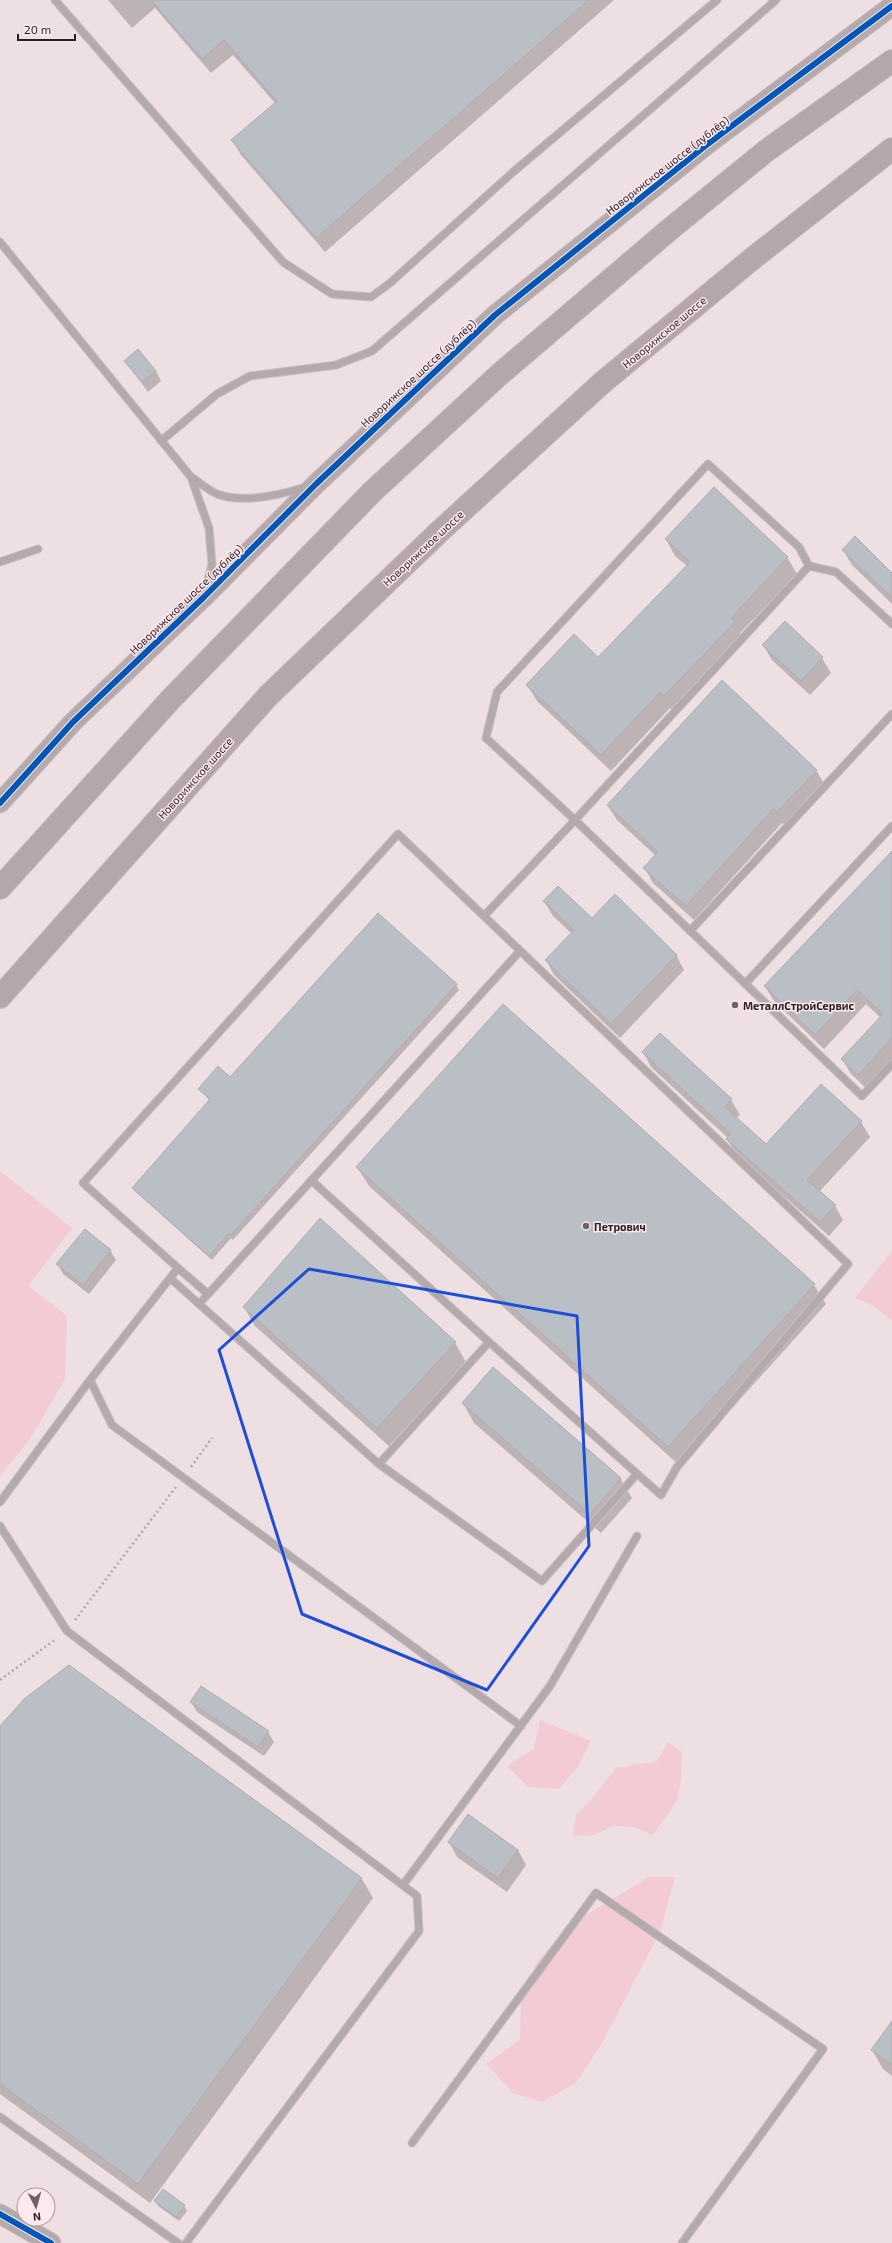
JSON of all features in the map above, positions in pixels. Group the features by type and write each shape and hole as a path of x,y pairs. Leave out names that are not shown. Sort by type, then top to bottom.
{"highway":[{"path":"0,888 170,700 378,487 500,374 669,230 766,151 892,61"},
{"name":"Новорижское шоссе","path":"0,996 268,696 440,531 602,382 752,259 892,149"}],"street":[{"name":"Новорижское шоссе (дублёр)","path":"0,803 73,722 204,597 316,484 495,315 709,143 892,6"},
{"path":"0,2214 51,2243"}],"lane":[{"path":"55,0 283,262 332,294 372,297 390,283 513,172 717,0"},
{"path":"161,441 217,394 250,376 336,365 372,351 776,0"},
{"path":"0,242 190,477 209,528 212,564 204,597"},
{"path":"892,624 836,572 809,566 799,547 708,464 497,692 486,738 575,820 862,1096 892,1064"},
{"path":"190,477 217,494 248,498 282,494 316,484"},
{"path":"0,562 38,549"},
{"path":"484,916 575,820 809,566"},
{"path":"690,931 892,714"},
{"path":"745,984 892,826"},
{"path":"208,1294 83,1183 398,834 848,1264 677,1467 661,1495 489,1342 311,1180"},
{"path":"199,1304 520,951"},
{"path":"0,1502 90,1380 178,1268"},
{"path":"170,1278 379,1464 542,1581 637,1474"},
{"path":"379,1464 489,1342"},
{"path":"90,1380 112,1425 521,1726"},
{"path":"0,1526 67,1631 417,1896 419,1931 186,2243"},
{"path":"403,1885 550,1686 637,1536"},
{"path":"412,2143 596,1893 822,2049 682,2243"},
{"path":"0,2117 178,2243"}],"path":[{"path":"0,1680 67,1631 212,1438"}],"highlighted area":[{"path":"309,1269 577,1316 589,1546 487,1690 302,1614 219,1350"}],"shaded area":[{"path":"0,1171 72,1228 28,1286 67,1316 65,1379 30,1439 0,1476"},
{"path":"892,1251 892,1321 874,1306 855,1298"},
{"path":"540,1720 591,1741 578,1767 559,1789 528,1787 507,1766 534,1749"},
{"path":"668,1742 682,1752 681,1781 677,1801 653,1835 634,1827 613,1826 595,1835 573,1836 576,1815 590,1801 616,1768 657,1761"},
{"path":"649,1877 675,1877 660,1932 602,2043 577,2082 542,2102 513,2093 486,2064 520,2040 521,2000 537,1962 568,1926"}],"building":[{"path":"151,0 589,0 316,238 231,140 277,101 224,40 202,59"},
{"path":"138,349 156,371 142,382 124,361"},
{"path":"714,487 788,557 731,618 735,622 664,696 660,692 601,755 526,685 574,634 598,657 690,562 665,539"},
{"path":"855,536 892,573 892,598 842,550"},
{"path":"785,621 823,657 801,681 762,645"},
{"path":"722,680 817,770 777,812 773,809 686,906 643,868 658,852 607,805"},
{"path":"892,851 892,1038 858,1075 841,1059 883,1014 857,990 815,1035 764,986"},
{"path":"558,886 592,918 615,894 677,955 611,1024 545,960 574,930 543,901"},
{"path":"378,913 457,984 230,1236 228,1234 209,1256 132,1188 210,1099 198,1089 218,1066 230,1077"},
{"name":"Петрович","path":"503,1004 815,1284 668,1447 356,1167"},
{"path":"660,1033 732,1099 725,1107 766,1144 821,1084 862,1121 807,1180 836,1205 820,1222 726,1139 731,1134 642,1052"},
{"path":"320,1218 456,1342 377,1428 243,1307"},
{"path":"85,1229 111,1250 83,1285 56,1264"},
{"path":"493,1367 621,1478 590,1514 462,1403"},
{"path":"69,1665 362,1878 138,2184 0,2084 0,1726 24,1699"},
{"path":"201,1686 269,1731 258,1747 190,1702"},
{"path":"468,1814 518,1850 498,1878 448,1842"},
{"path":"892,2021 892,2065 871,2050"},
{"path":"163,2189 185,2205 176,2217 154,2201"}],"cycle path":[{"path":"0,803 73,722 204,597 316,484 495,315 709,143 892,6"},
{"path":"0,2214 51,2243"}],"place":[{"name":"МеталлСтройСервис","path":"735,1005"},
{"name":"Петрович","path":"586,1226"}]}
